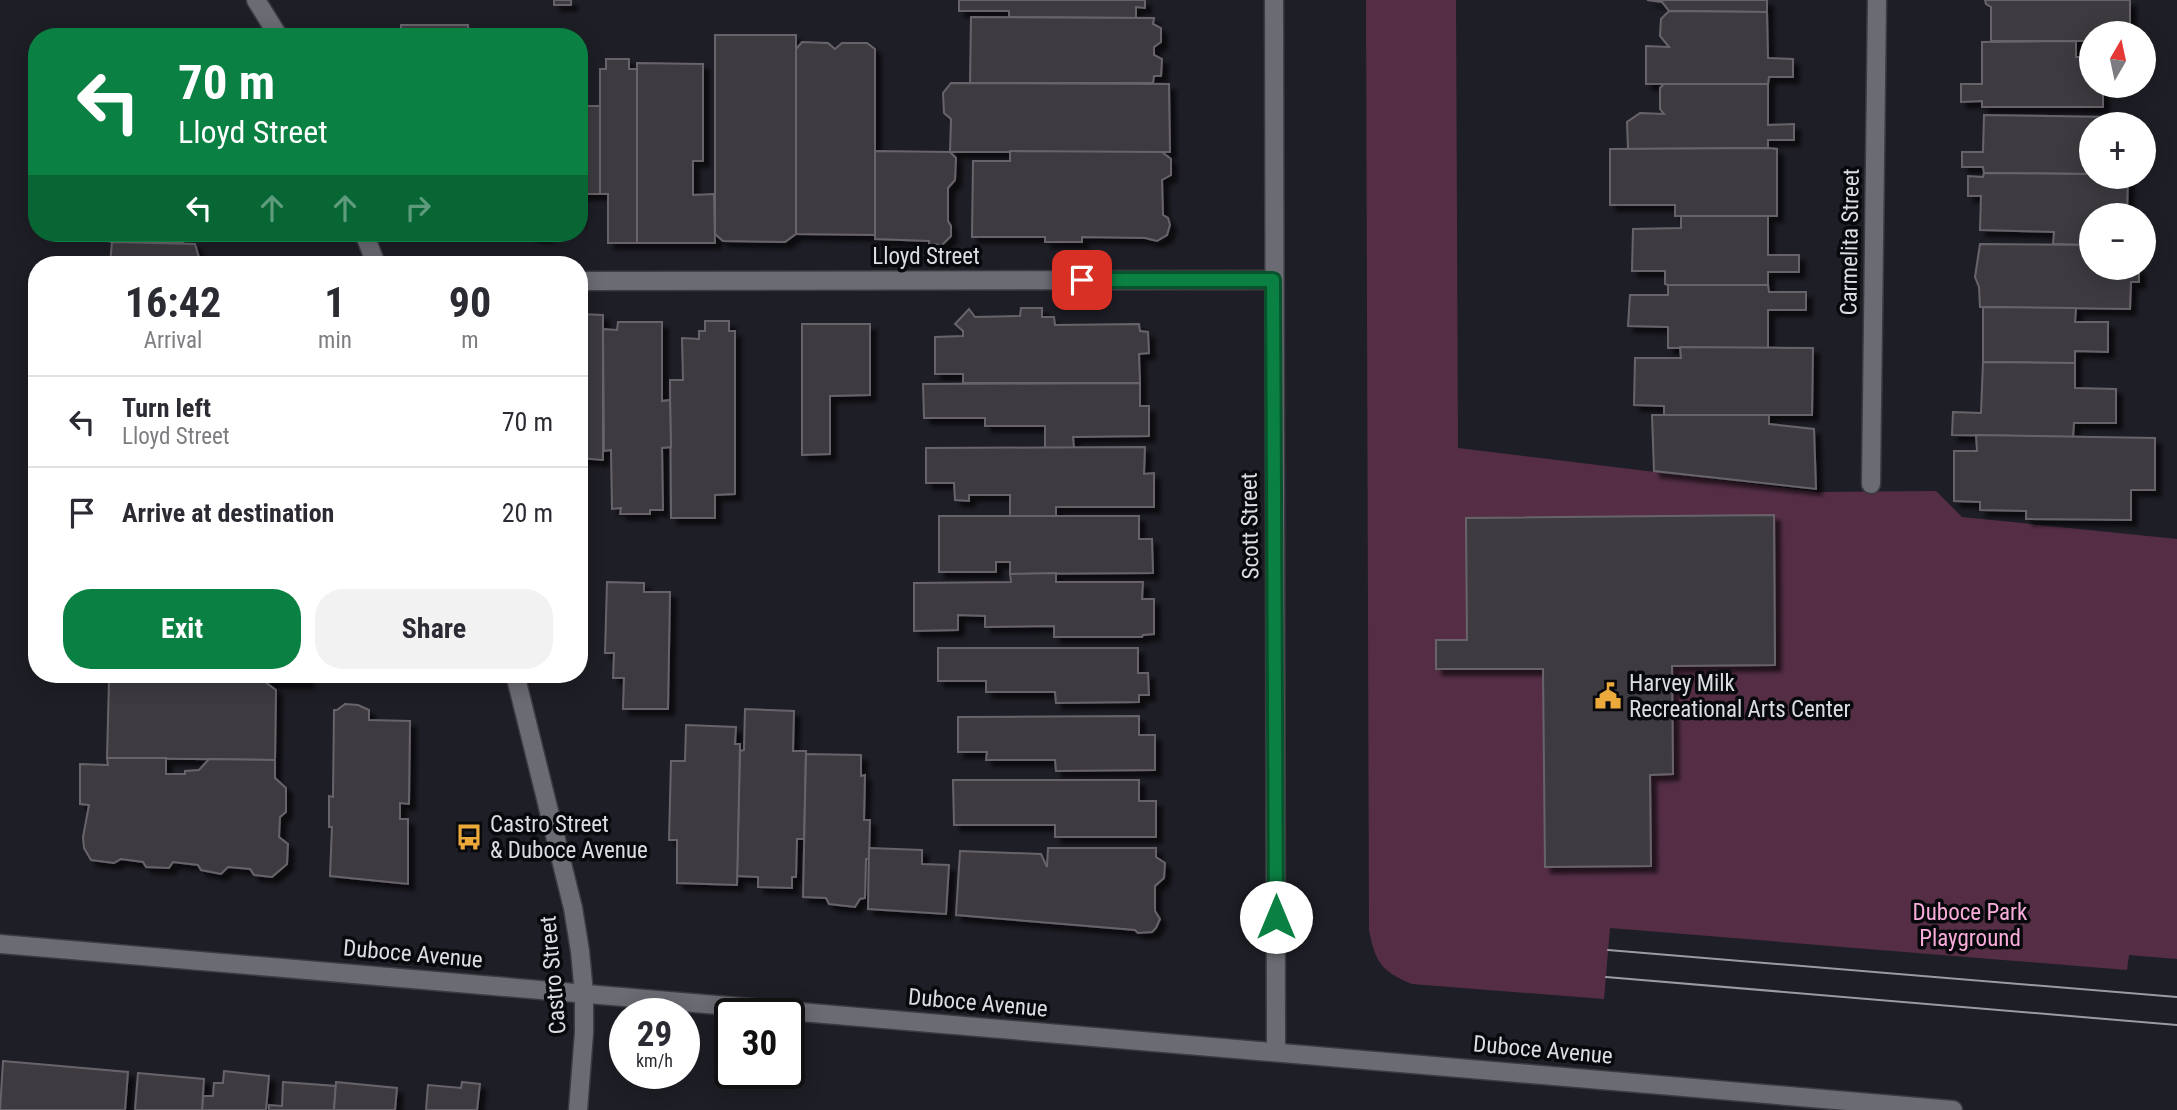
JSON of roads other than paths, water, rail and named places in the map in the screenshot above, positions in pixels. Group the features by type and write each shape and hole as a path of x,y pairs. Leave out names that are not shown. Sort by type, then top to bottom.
{"street":[{"path":"256,0 273,28"},
{"name":"Scott Street","path":"1274,0 1276,1052"},
{"name":"Carmelita Street","path":"1871,484 1877,0"},
{"name":"Lloyd Street","path":"588,281 1273,280"},
{"name":"Castro Street","path":"517,683 573,908 584,994 578,1110"},
{"name":"Duboce Avenue","path":"0,944 1953,1110"}],"tram line":[{"path":"1608,950 2177,997"},
{"path":"1606,977 2177,1025"}],"place":[{"name":"Harvey Milk Recreational Arts Center","path":"1608,696"},
{"name":"Castro Street & Duboce Avenue","path":"469,837"}],"park label":[{"name":"Duboce Park Playground","path":"1970,925"}]}
